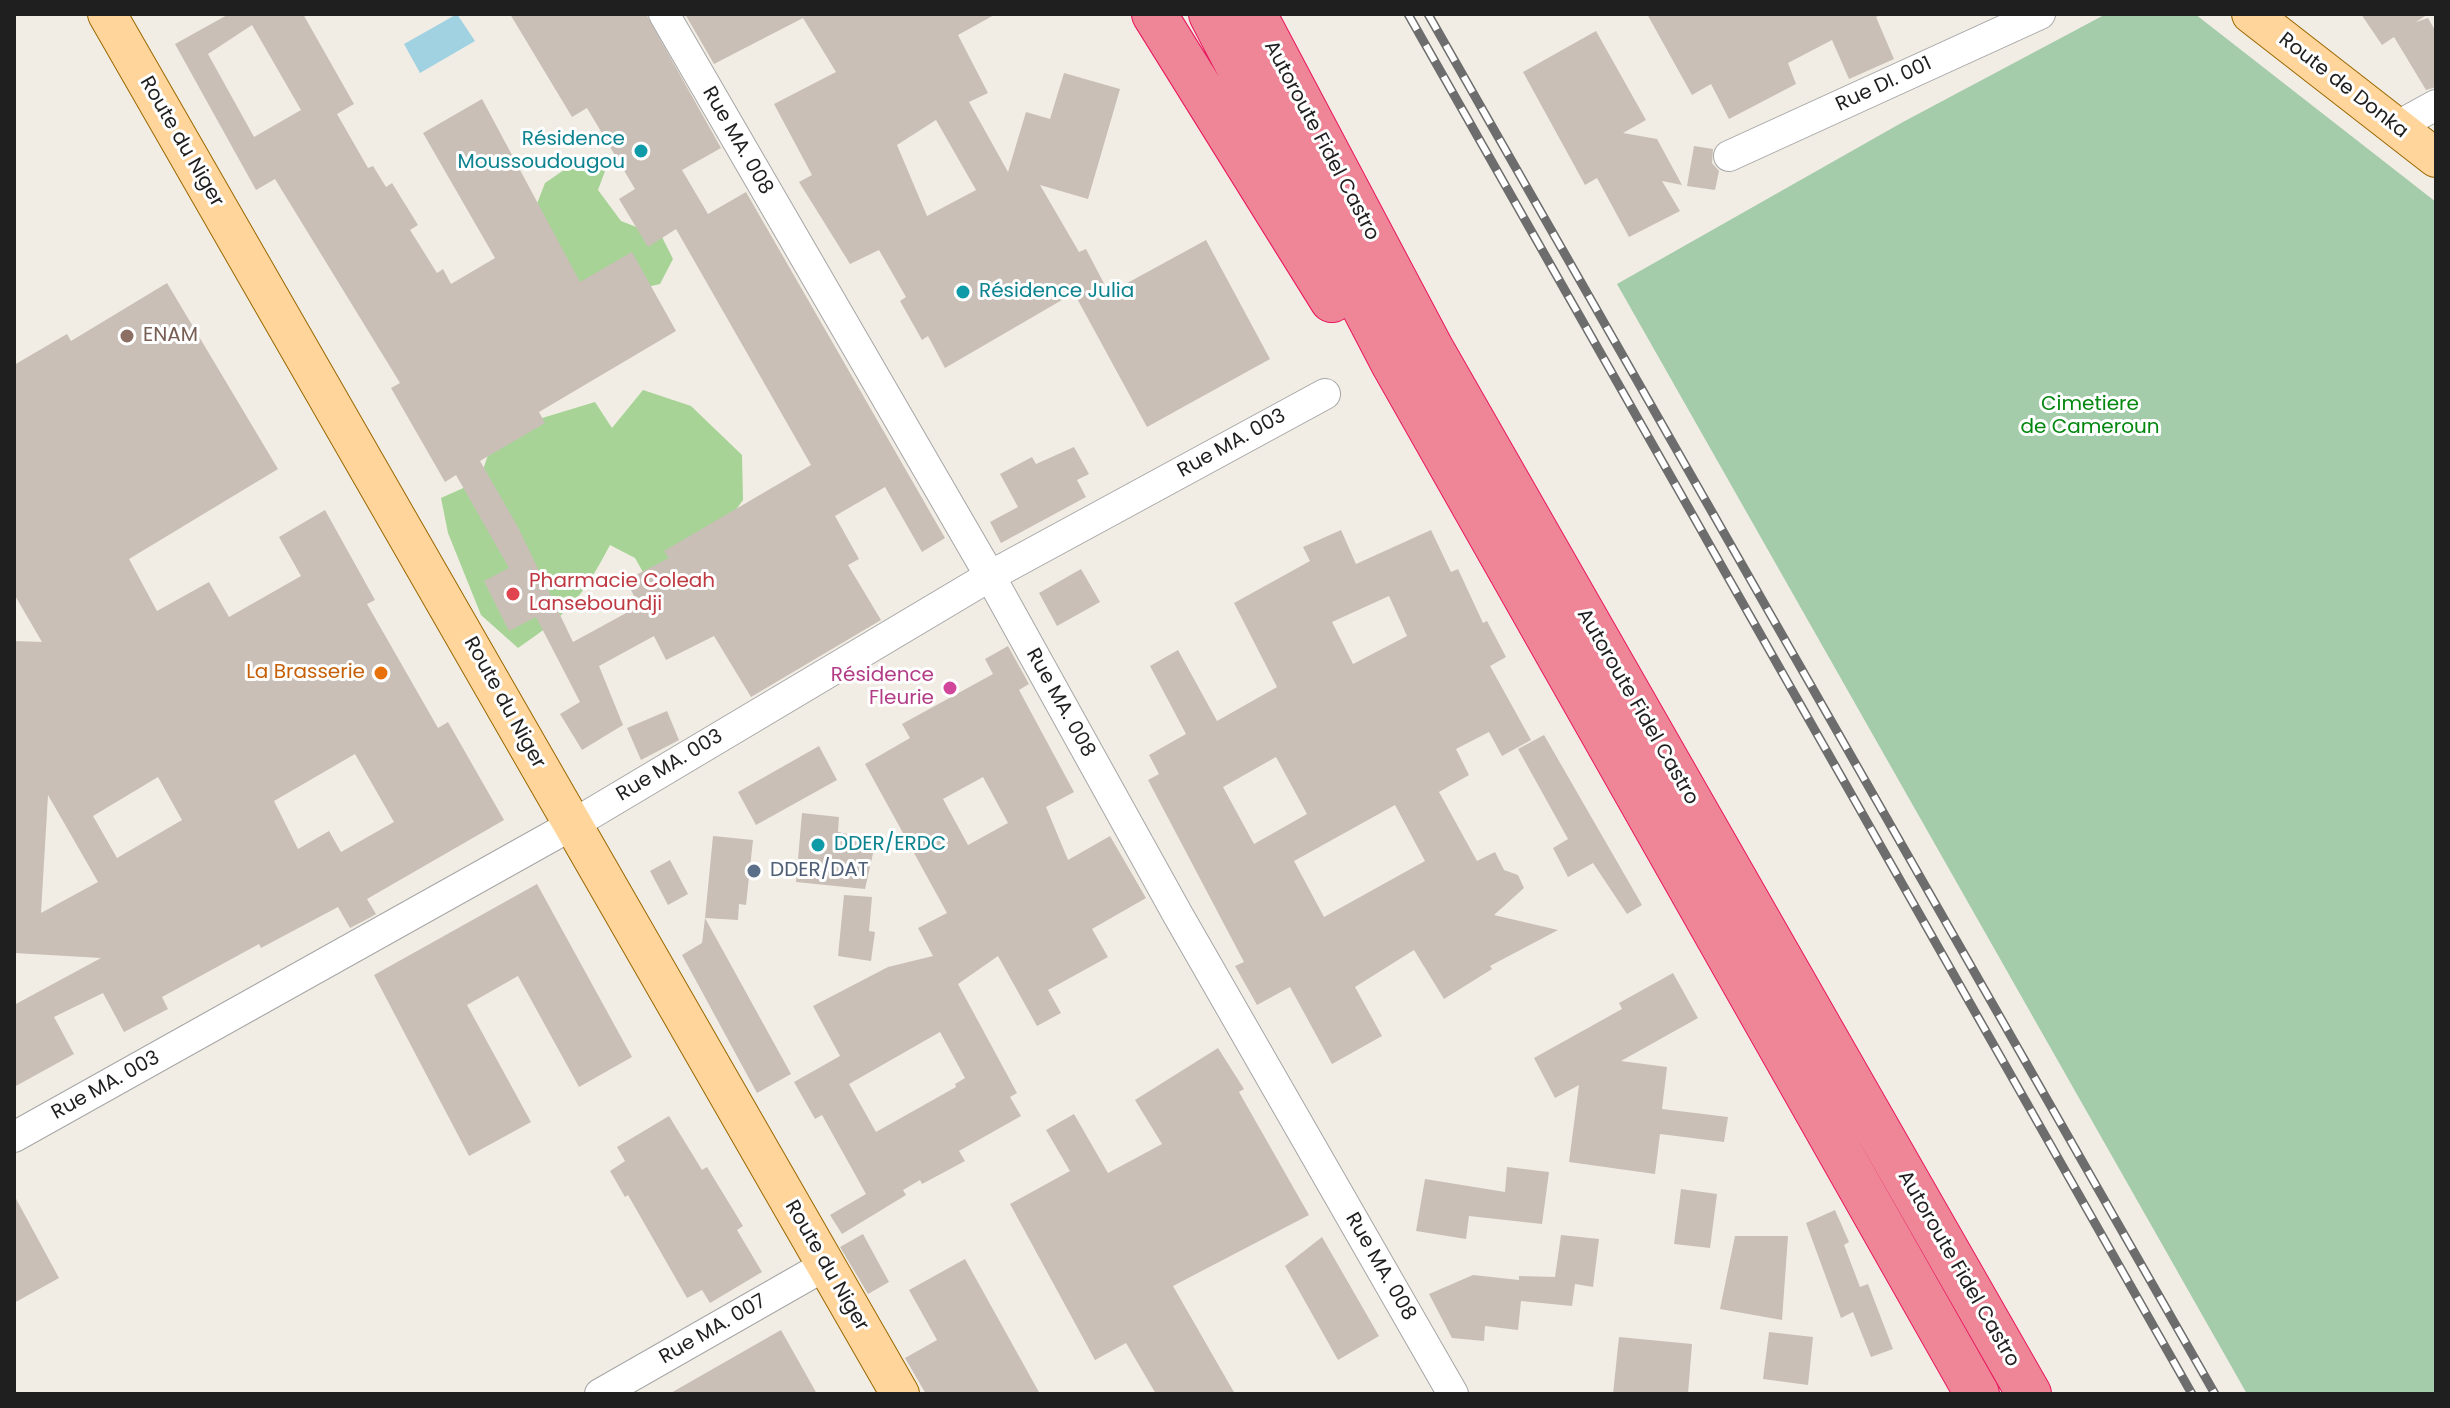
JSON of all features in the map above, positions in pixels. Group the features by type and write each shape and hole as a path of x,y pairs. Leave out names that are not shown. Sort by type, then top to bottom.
{"highway":[{"path":"1154,14 1319,282 1444,452"},
{"name":"Autoroute Fidel Castro","path":"1211,14 1394,365 1977,1394"},
{"name":"Autoroute Fidel Castro","path":"1254,14 1432,350 2029,1394"}],"main road":[{"name":"Route du Niger","path":"107,14 401,518 572,825 900,1394"},
{"name":"Route de Donka","path":"2251,14 2436,158"}],"street":[{"name":"Rue MA. 008","path":"664,14 990,576 1178,915 1453,1394"},
{"name":"Rue DI. 001","path":"1729,156 2040,14"},
{"path":"2396,127 2436,105"},
{"name":"Rue MA. 003","path":"14,1137 572,825 990,576 1325,394"},
{"name":"Rue MA. 007","path":"600,1394 826,1265"}],"green space":[{"name":"Cimetiere de Cameroun","path":"2106,14 2195,14 2436,202 2436,1394 2247,1394 1617,284 1903,122"},
{"path":"577,161 608,163 598,190 621,221 662,237 673,259 660,284 613,295 557,296 533,214 545,183"},
{"path":"643,390 691,406 742,455 743,500 717,536 658,599 635,558 610,545 591,579 572,604 518,648 481,615 448,533 441,498 479,481 496,432 595,402 612,428"}],"water":[{"path":"457,14 475,41 420,73 404,44"}],"building":[{"path":"229,14 303,14 354,104 337,114 368,168 373,166 386,187 392,183 418,225 410,230 437,273 443,269 451,284 495,258 423,133 482,99 580,282 632,252 676,331 539,412 545,423 480,461 518,527 573,642 639,606 626,580 669,558 664,551 811,465 676,229 648,247 619,199 635,189 587,108 572,117 510,14 646,14 721,148 682,170 708,214 746,192 945,538 922,552 885,487 835,516 859,559 848,565 881,620 751,697 714,636 666,660 654,636 599,666 623,725 582,750 560,714 580,702 536,617 509,631 484,581 509,568 456,475 445,482 391,388 400,383 275,179 256,190 175,44","holes":["252,25 301,110 254,137 208,54"]},
{"path":"685,14 996,14 958,35 988,93 969,102 1008,172 1026,112 1050,119 1064,73 1120,89 1088,199 1040,185 1079,252 1086,249 1109,293 1206,240 1270,359 1147,427 1074,293 945,368 928,336 922,340 900,301 906,297 879,250 850,264 799,182 812,175 774,104 836,72 803,18 714,64","holes":["936,120 976,190 927,216 897,145"]},
{"path":"1647,14 1883,14 1876,17 1894,59 1849,79 1832,40 1788,63 1796,84 1729,119 1711,84 1692,95"},
{"path":"2361,14 2428,14 2416,22 2428,18 2436,32 2436,87 2426,90 2394,37 2382,45"},
{"path":"1596,31 1646,120 1623,133 1657,139 1682,185 1662,181 1680,211 1629,237 1597,178 1585,185 1523,72"},
{"path":"1694,146 1713,149 1712,163 1719,171 1715,190 1687,186"},
{"path":"167,283 278,469 129,559 157,611 209,582 229,617 301,576 279,537 325,510 375,600 367,604 438,728 448,722 504,820 367,899 376,914 371,917 350,928 338,907 261,948 259,944 162,997 168,1009 124,1032 103,993 54,1017 74,1054 14,1087 14,1005 101,958 14,953 14,641 42,642 14,594 14,365 67,334 71,341","holes":["355,754 394,822 341,852 329,831 298,849 274,801","158,777 182,820 117,858 93,816","48,795 98,882 41,913"]},
{"path":"1074,447 1089,474 1077,480 1086,497 1001,543 990,522 1018,507 1000,474 1032,457 1036,464"},
{"path":"1341,530 1356,564 1431,530 1451,572 1458,569 1483,623 1487,621 1506,657 1490,666 1531,740 1502,756 1489,732 1456,749 1469,775 1439,792 1477,861 1495,852 1504,870 1518,875 1524,888 1494,915 1558,930 1490,966 1492,969 1444,999 1414,950 1355,987 1382,1036 1332,1064 1290,987 1257,1005 1235,966 1244,962 1148,780 1159,774 1149,755 1186,734 1150,666 1178,650 1217,721 1277,687 1234,603 1310,561 1303,547","holes":["1389,596 1407,636 1353,664 1332,622","1276,757 1307,814 1254,844 1223,787","1395,805 1425,861 1324,917 1294,861"]},
{"path":"1081,569 1100,602 1057,626 1039,593"},
{"path":"1008,646 1029,684 1019,690 1074,792 1046,807 1068,860 1110,836 1146,898 1092,929 1108,957 1048,990 1061,1013 1037,1026 998,956 958,984 1017,1093 1010,1097 1021,1116 959,1151 965,1161 922,1184 920,1180 903,1190 906,1195 842,1234 830,1215 866,1194 822,1115 815,1119 794,1082 840,1056 813,1006 888,967 933,956 918,928 947,913 865,764 910,738 902,724 993,674 985,659","holes":["983,777 1008,823 968,845 943,799","940,1032 965,1078 955,1084 956,1087 876,1132 849,1084"]},
{"path":"667,711 679,740 641,760 627,728"},
{"path":"1544,735 1642,905 1627,914 1593,863 1568,877 1553,848 1568,839 1518,749"},
{"path":"819,746 837,780 756,825 738,792"},
{"path":"802,813 839,817 838,832 876,840 865,889 796,882"},
{"path":"713,836 753,840 746,905 739,904 738,920 705,918"},
{"path":"670,860 688,894 668,905 650,871"},
{"path":"537,884 632,1057 579,1087 518,976 467,1005 531,1122 469,1156 374,975"},
{"path":"844,895 872,897 869,931 875,932 871,961 838,956"},
{"path":"705,918 791,1074 757,1093 682,955 702,943"},
{"path":"1673,973 1698,1018 1621,1061 1667,1067 1662,1109 1728,1117 1724,1142 1660,1134 1655,1174 1569,1162 1579,1085 1555,1098 1534,1058 1622,1009 1619,1003"},
{"path":"1218,1048 1244,1089 1239,1092 1309,1215 1173,1286 1235,1394 1156,1394 1126,1343 1095,1360 1010,1204 1070,1171 1046,1130 1074,1114 1108,1173 1162,1144 1135,1100"},
{"path":"669,1116 702,1170 707,1167 743,1226 737,1230 762,1272 710,1303 702,1290 687,1298 628,1195 625,1197 610,1171 625,1161 617,1147"},
{"path":"1507,1167 1549,1172 1542,1224 1469,1216 1466,1239 1416,1231 1425,1179 1505,1192"},
{"path":"1681,1189 1717,1194 1710,1248 1674,1244"},
{"path":"14,1195 59,1278 14,1303"},
{"path":"1835,1210 1849,1242 1844,1245 1860,1287 1868,1284 1893,1349 1871,1357 1853,1312 1841,1318 1806,1223"},
{"path":"863,1234 889,1282 868,1294 840,1247"},
{"path":"1561,1235 1599,1239 1593,1287 1575,1284 1572,1306 1521,1301 1518,1330 1485,1326 1484,1341 1452,1338 1429,1294 1473,1275 1519,1280 1519,1276 1555,1277"},
{"path":"1735,1236 1788,1236 1782,1320 1720,1309"},
{"path":"1322,1237 1379,1336 1338,1360 1285,1266"},
{"path":"965,1259 1040,1394 926,1394 905,1358 937,1340 909,1290"},
{"path":"781,1330 817,1394 669,1394"},
{"path":"1769,1332 1813,1337 1808,1385 1763,1379"},
{"path":"1619,1337 1692,1344 1688,1394 1613,1394"}],"railway":[{"path":"1408,14 2192,1394"},
{"path":"1428,14 2215,1394"}],"place":[{"name":"Résidence Moussoudougou","path":"641,151"},
{"name":"Résidence Julia","path":"963,292"},
{"name":"ENAM","path":"127,336"},
{"name":"Pharmacie Coleah Lanseboundji","path":"513,594"},
{"name":"La Brasserie","path":"381,673"},
{"name":"Résidence Fleurie","path":"950,688"},
{"name":"DDER/ERDC","path":"818,845"},
{"name":"DDER/DAT","path":"754,871"}]}
